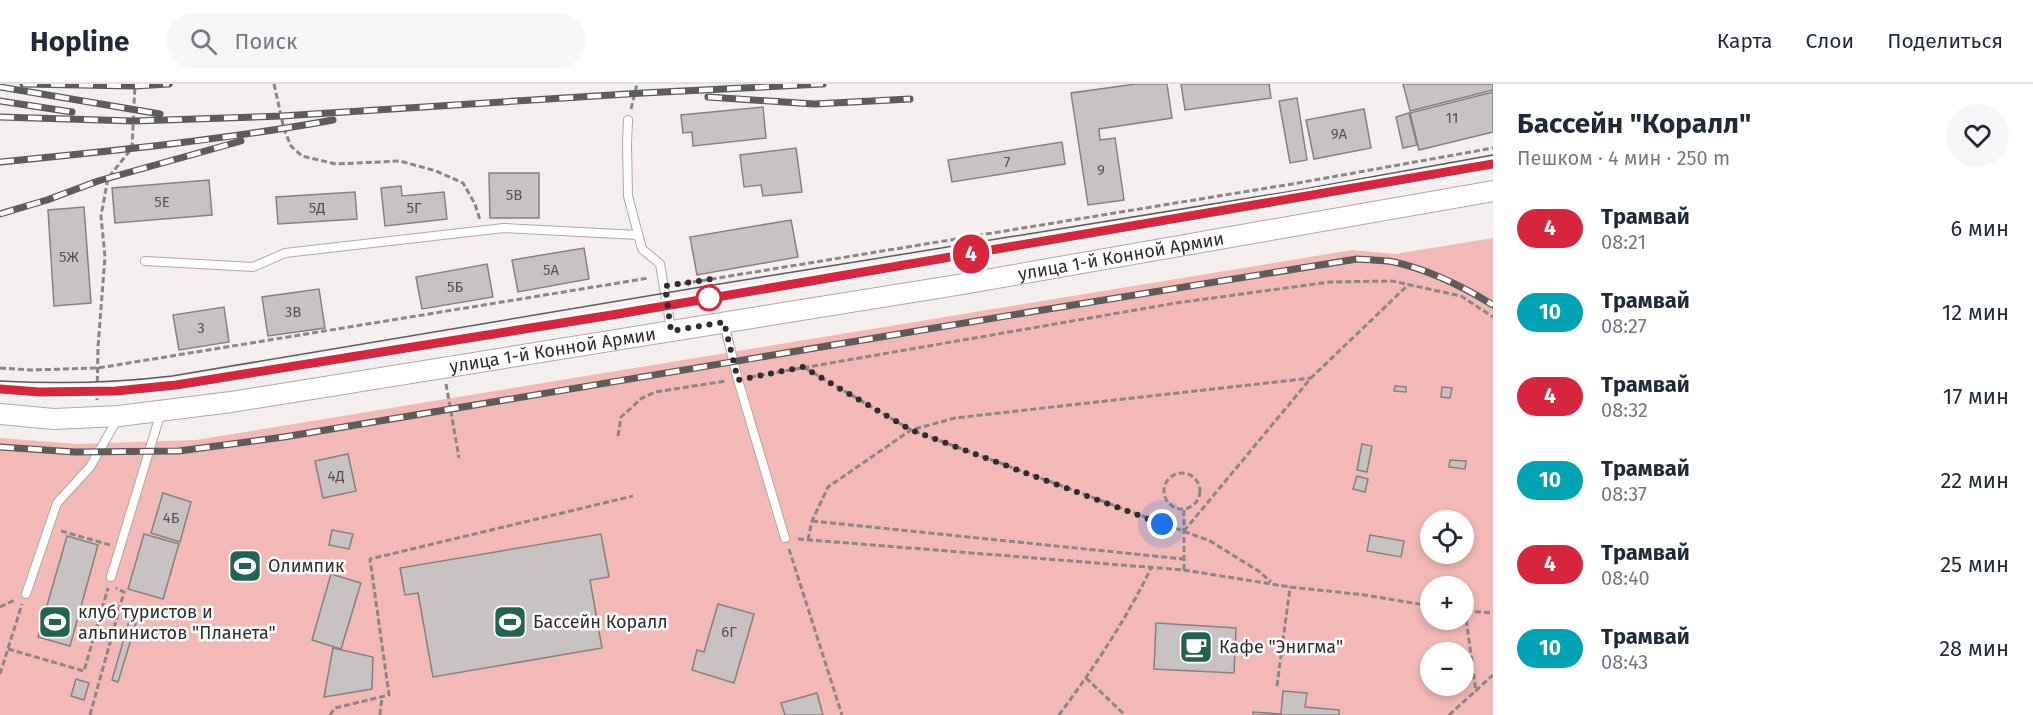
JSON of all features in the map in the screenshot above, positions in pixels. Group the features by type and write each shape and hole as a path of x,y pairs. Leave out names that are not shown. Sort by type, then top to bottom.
{"main road":[{"name":"улица 1-й Конной Армии","path":"0,414 54,419 119,416 231,402 957,285 1493,191"}],"lane":[{"path":"628,120 628,196 642,249 660,264 671,331"},
{"path":"145,261 253,267 285,253 504,228 639,235"},
{"path":"724,322 738,380 785,538"},
{"path":"111,577 161,410"},
{"path":"26,594 57,502 90,467 119,416"}],"path":[{"path":"98,417 96,392 105,257 101,216 108,178 132,148 135,84"},
{"path":"274,84 284,129 291,146 302,156 336,164 400,161 436,171 463,183 475,204 483,231"},
{"path":"628,120 637,84"},
{"path":"665,286 1298,183 1493,148"},
{"path":"0,368 31,370 98,368 663,276"},
{"path":"618,435 621,417 642,398 656,392 738,380 1176,303 1330,282 1392,281 1461,296 1493,317"},
{"path":"1183,532 1311,378 1409,285"},
{"path":"803,367 911,430 1218,546 1260,572 1272,583"},
{"path":"808,540 812,521 828,487 911,430 954,418 1311,378"},
{"path":"446,382 459,458"},
{"path":"1185,473 1194,478 1199,486 1199,496 1194,505 1185,509 1174,508 1167,501 1164,491 1167,482 1174,475 1185,473"},
{"path":"330,715 335,708 389,695 370,559 633,496"},
{"path":"1184,570 1185,509"},
{"path":"812,521 1184,559"},
{"path":"48,527 120,548"},
{"path":"842,715 785,538 1184,570 1420,604"},
{"path":"1059,715 1086,678 1137,598 1151,568"},
{"path":"8,649 84,671 109,585 124,592 90,715"},
{"path":"1277,686 1290,587"},
{"path":"0,674 26,594"},
{"path":"1474,612 1493,613"},
{"path":"1468,630 1476,692"},
{"path":"1449,715 1493,675"},
{"path":"1086,678 1125,715"},
{"path":"380,715 382,697"}],"shaded area":[{"path":"1493,238 1493,715 0,715 0,438 77,444 196,440 1352,250 1395,254"}],"building":[{"path":"1136,84 1167,84 1172,118 1099,129 1100,140 1115,138 1124,200 1088,205 1071,93"},
{"path":"1181,84 1269,84 1271,98 1185,110"},
{"path":"1403,84 1493,84 1493,90 1410,111"},
{"path":"1493,92 1493,132 1419,150 1410,113"},
{"path":"1297,98 1307,160 1290,163 1279,101"},
{"path":"763,107 766,138 693,146 692,132 683,133 681,115"},
{"path":"1364,109 1371,148 1314,159 1306,120"},
{"path":"1409,113 1417,145 1403,148 1396,117"},
{"path":"1062,142 1065,164 952,182 948,160"},
{"path":"796,148 802,192 763,196 761,185 744,187 740,155"},
{"path":"489,173 539,173 539,218 490,218"},
{"path":"209,180 212,215 115,223 112,188"},
{"path":"401,186 402,196 444,192 447,219 385,226 381,188"},
{"path":"355,192 357,219 278,224 276,197"},
{"path":"84,207 91,303 54,306 48,210"},
{"path":"791,220 798,257 697,275 690,237"},
{"path":"584,248 589,279 518,292 512,260"},
{"path":"487,264 493,297 422,309 416,277"},
{"path":"319,289 325,328 268,336 262,297"},
{"path":"224,307 229,342 179,350 173,315"},
{"path":"1395,386 1406,387 1406,392 1394,391"},
{"path":"1442,387 1452,388 1450,398 1441,397"},
{"path":"1362,444 1372,446 1367,472 1357,470"},
{"path":"348,454 356,491 323,498 315,461"},
{"path":"1450,460 1466,461 1465,469 1449,467"},
{"path":"1357,476 1368,479 1365,492 1353,489"},
{"path":"163,493 191,502 180,542 151,533"},
{"path":"332,530 353,534 349,549 329,545"},
{"path":"144,534 179,544 163,599 128,589"},
{"name":"Бассейн Коралл","path":"601,534 609,577 590,580 602,648 433,677 418,593 405,595 400,568"},
{"path":"1370,535 1404,541 1401,557 1367,551"},
{"path":"67,536 98,545 70,646 38,637"},
{"path":"331,574 361,583 341,649 312,640"},
{"path":"718,604 754,614 734,683 692,670 697,650 704,652"},
{"path":"129,621 136,623 118,682 112,680"},
{"path":"1156,623 1236,628 1234,673 1154,669"},
{"path":"333,648 373,657 372,689 324,697"},
{"path":"76,679 89,683 84,700 71,696"},
{"path":"1283,691 1307,693 1305,707 1339,710 1339,715 1253,715 1253,712 1281,714"},
{"path":"817,693 823,715 785,715 781,703"}],"tram line":[{"path":"0,381 86,382 172,376 1299,190 1493,155"},
{"name":"4","path":"0,389 39,392 116,391 176,385 618,314 1493,164"},
{"path":"177,385 618,314 1189,217"}],"railway":[{"path":"23,84 135,86 169,84"},
{"path":"0,117 134,121 282,116 823,84"},
{"path":"0,87 160,114"},
{"path":"708,97 814,104 910,99"},
{"path":"0,101 72,112"},
{"path":"0,162 209,139 333,120"},
{"path":"0,214 98,181 241,141"},
{"path":"0,447 75,452 179,451 284,437 1357,259 1394,262 1420,269 1458,285 1493,305"}],"place":[{"name":"Олимпик","path":"245,566"},
{"name":"клуб туристов и альпинистов \"Планета\"","path":"55,622"},
{"name":"Бассейн Коралл","path":"510,622"},
{"name":"Кафе \"Энигма\"","path":"1196,647"}],"route":[{"path":"709,298 712,279 665,286 671,331 724,322 738,380 803,367 911,430 1162,524"}]}
